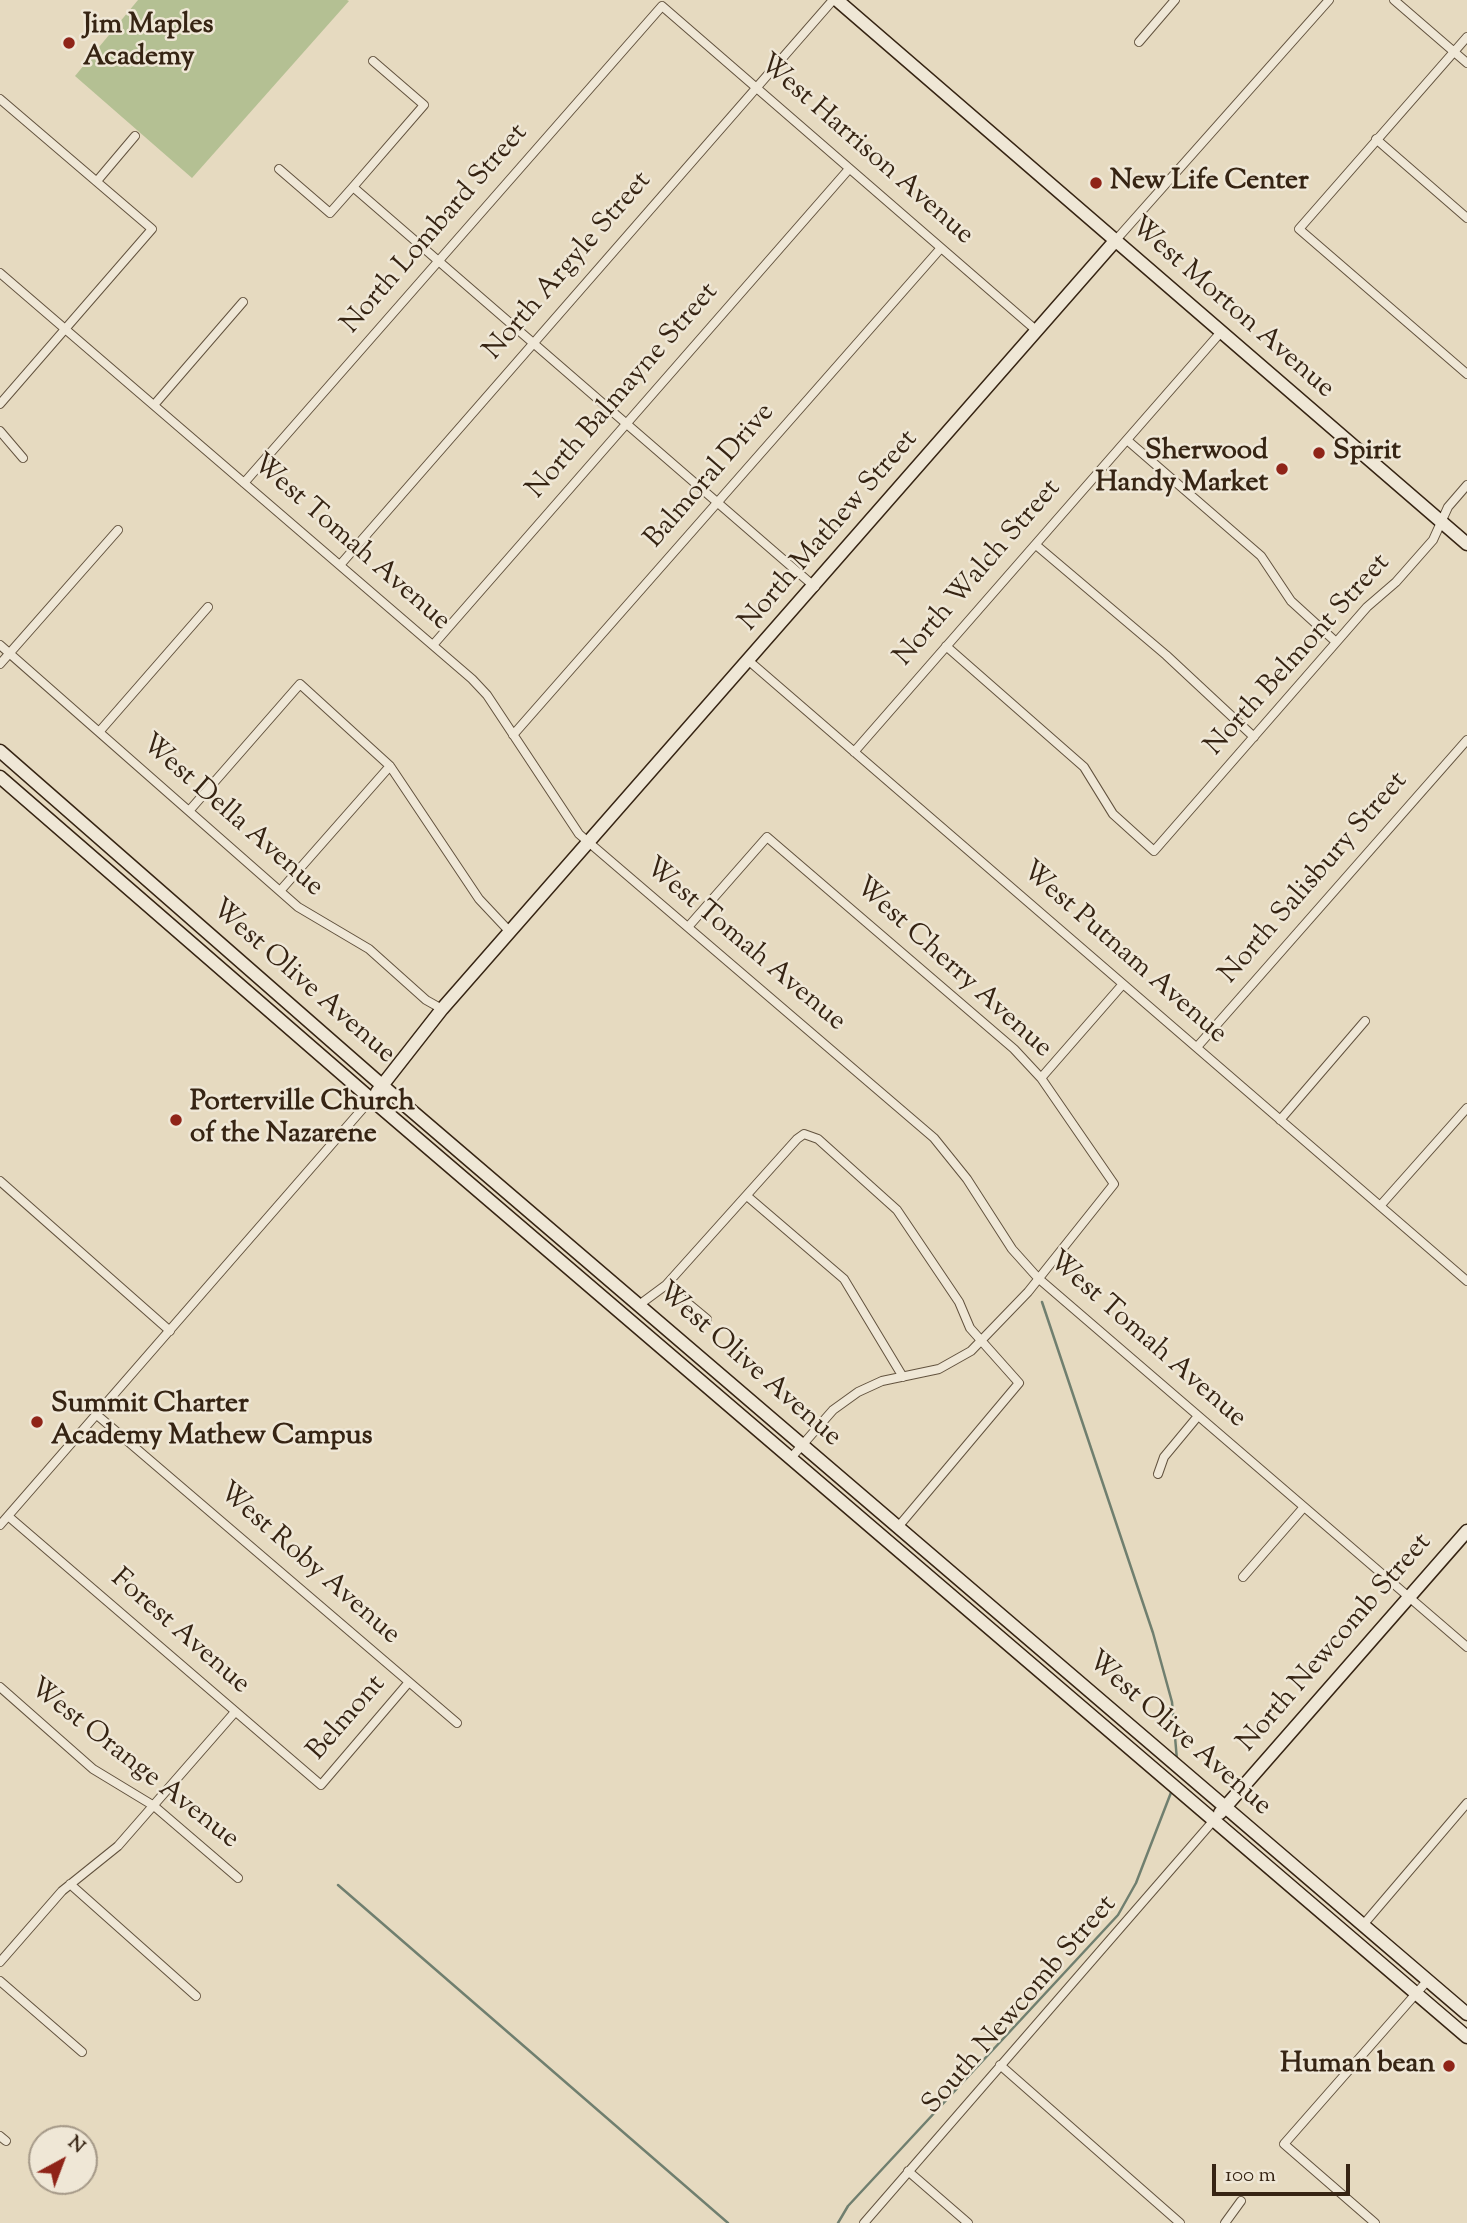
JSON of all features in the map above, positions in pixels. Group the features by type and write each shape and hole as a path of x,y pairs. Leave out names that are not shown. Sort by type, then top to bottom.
{"main road":[{"name":"West Morton Avenue","path":"835,0 1467,544"},
{"name":"North Mathew Street","path":"371,1099 442,1009 815,587 1115,241"},
{"name":"West Olive Avenue","path":"0,751 382,1085 1467,2014"},
{"name":"West Olive Avenue","path":"0,777 790,1459 1467,2037"},
{"name":"North Newcomb Street","path":"1214,1820 1467,1531"}],"street":[{"name":"North Argyle Street","path":"340,565 835,0"},
{"path":"1139,42 1175,0"},
{"name":"North Mathew Street","path":"1115,241 1329,0"},
{"path":"1394,0 1467,63"},
{"name":"West Harrison Avenue","path":"662,6 1037,331"},
{"name":"North Lombard Street","path":"244,483 662,6"},
{"path":"1467,37 1299,229 1467,374"},
{"path":"279,169 330,213 424,106 373,61"},
{"path":"0,99 152,229 0,404"},
{"path":"97,181 135,136"},
{"path":"1376,139 1467,218"},
{"name":"North Balmayne Street","path":"433,645 849,169"},
{"path":"353,187 815,587"},
{"name":"Balmoral Drive","path":"513,735 941,248"},
{"name":"West Tomah Avenue","path":"0,273 481,687 565,815 590,843 934,1138 962,1172 1012,1249 1038,1278 1467,1647"},
{"path":"154,405 243,303"},
{"name":"North Walch Street","path":"854,752 1221,332"},
{"path":"0,431 23,458"},
{"path":"1127,440 1261,556 1291,601 1336,642"},
{"name":"North Belmont Street","path":"946,646 1084,767 1113,814 1154,851 1371,603 1402,576 1433,541 1448,507 1467,485"},
{"path":"0,664 118,530"},
{"path":"1035,545 1166,655 1254,737"},
{"path":"99,732 208,607"},
{"name":"West Della Avenue","path":"0,645 280,891 317,920 369,949 426,1000 442,1009"},
{"name":"West Putnam Avenue","path":"749,661 1467,1281"},
{"path":"189,811 300,684 390,766 479,899 510,932"},
{"name":"North Salisbury Street","path":"1197,1047 1467,740"},
{"path":"280,891 390,766"},
{"name":"West Cherry Avenue","path":"688,927 767,837 1005,1040 1041,1078 1114,1184 1038,1278"},
{"path":"1041,1078 1123,984"},
{"path":"1280,1121 1365,1021"},
{"path":"0,1525 371,1099"},
{"path":"1380,1206 1467,1108"},
{"path":"639,1306 666,1285 797,1139 804,1134 818,1139 903,1218 959,1302 970,1328 1018,1384 898,1527"},
{"path":"0,1181 170,1331"},
{"path":"747,1196 844,1279 903,1377"},
{"path":"790,1459 848,1398 874,1384 948,1366 981,1342 1038,1278"},
{"path":"666,1285 707,1319"},
{"name":"West Roby Avenue","path":"97,1415 457,1723"},
{"path":"1158,1475 1164,1458 1198,1416"},
{"path":"1243,1577 1304,1507"},
{"name":"Forest Avenue","path":"8,1516 321,1785"},
{"name":"Belmont","path":"321,1785 409,1682"},
{"name":"West Orange Avenue","path":"0,1687 93,1769 153,1806 238,1878"},
{"path":"0,1962 70,1884 118,1846 235,1712"},
{"path":"1363,1925 1467,1802"},
{"name":"South Newcomb Street","path":"864,2223 1214,1820"},
{"path":"70,1884 196,1996"},
{"path":"1375,2223 1284,2144 1428,1980"},
{"path":"0,1981 82,2052"},
{"path":"1000,2065 1180,2223"},
{"path":"908,2171 968,2223"},
{"path":"1225,2223 1241,2201"}],"green space":[{"path":"138,0 349,1 192,178 75,76"}],"waterway":[{"path":"1042,1302 1153,1633 1172,1702 1177,1760"},
{"path":"838,2223 848,2206 1118,1915 1136,1883 1172,1790"},
{"path":"338,1885 728,2223"}],"place":[{"name":"Jim Maples Academy","path":"69,43"},
{"name":"New Life Center","path":"1096,183"},
{"name":"Spirit","path":"1319,453"},
{"name":"Sherwood Handy Market","path":"1282,469"},
{"name":"Porterville Church of the Nazarene","path":"176,1120"},
{"name":"Summit Charter Academy Mathew Campus","path":"37,1422"},
{"name":"Human bean","path":"1449,2066"}]}
